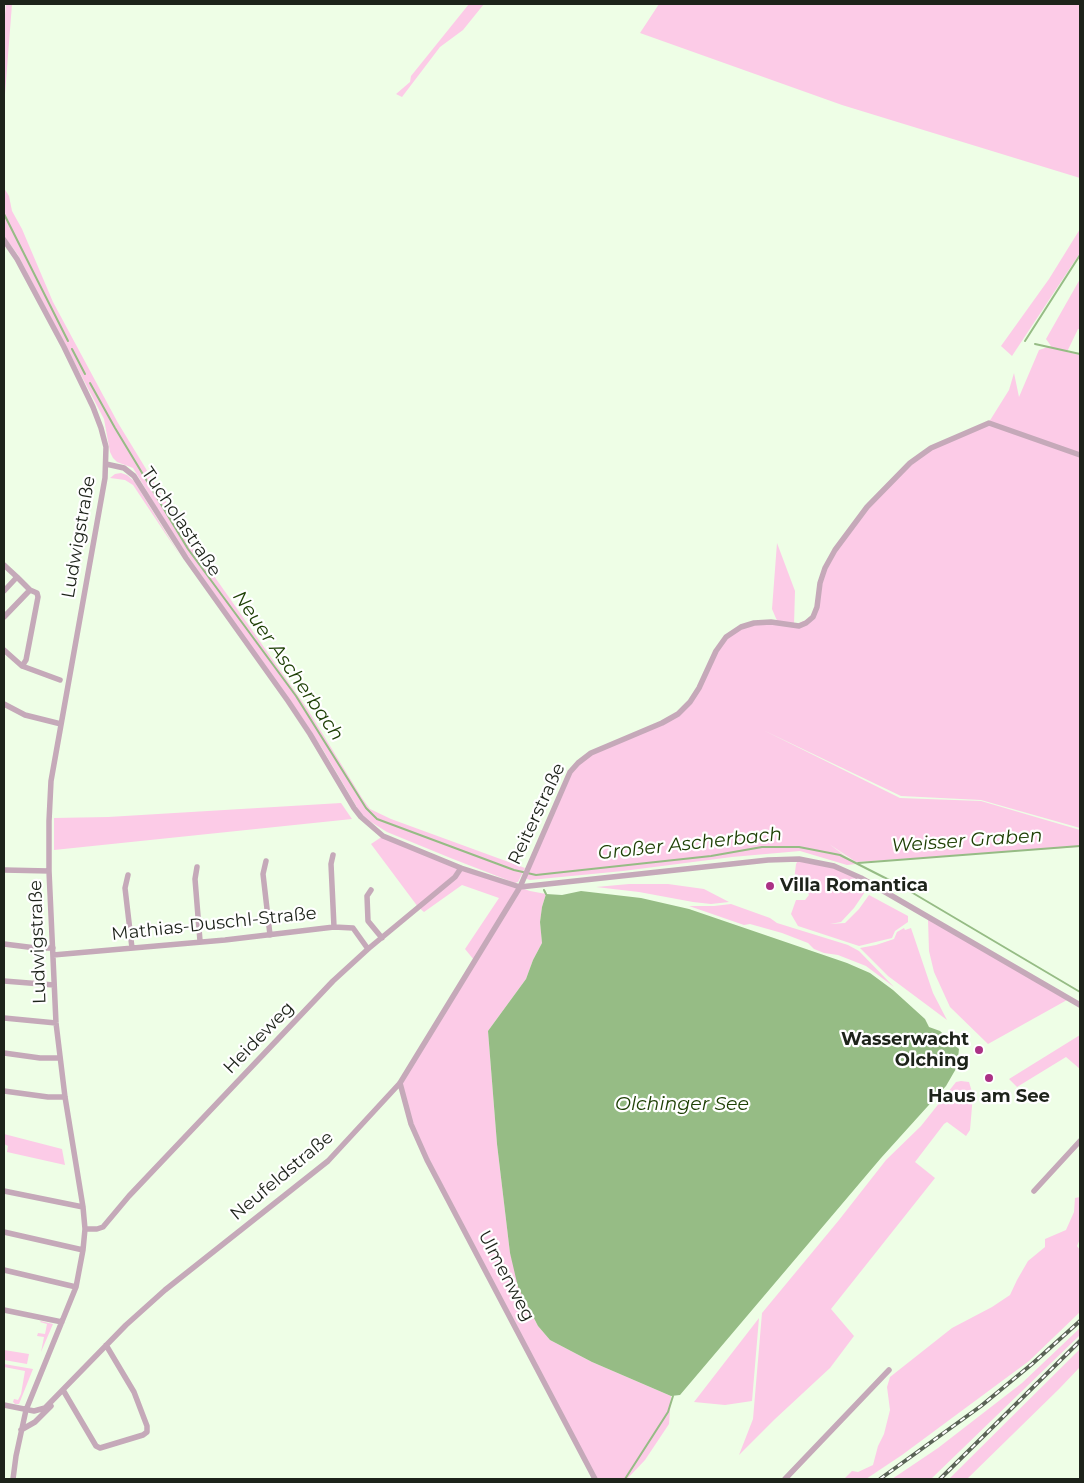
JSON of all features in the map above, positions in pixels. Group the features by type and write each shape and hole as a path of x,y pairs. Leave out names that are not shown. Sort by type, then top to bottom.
{"street":[{"path":"4,240 17,259 45,310 93,407 106,447 106,464"},
{"name":"Reiterstraße","path":"520,886 570,772 578,763 591,753 662,723 678,714 690,702 699,688 716,652 726,637 741,627 754,623 771,622 799,626 813,617 817,607 820,583 825,568 835,550 867,508 910,463 931,448 989,422 1080,455"},
{"name":"Ludwigstraße","path":"13,1479 26,1410 76,1286 85,1229 84,1207 65,1097 56,1023 49,871 49,821 51,782 106,464"},
{"name":"Tucholastraße","path":"106,464 124,468 137,481 186,558 288,701 361,817 383,836 460,868 520,886"},
{"path":"4,565 30,590 37,593 38,597 26,660 22,666"},
{"path":"4,591 17,577"},
{"path":"4,617 30,590"},
{"path":"4,650 22,666 60,680"},
{"path":"4,704 25,715 61,724"},
{"path":"333,855 331,864 334,927"},
{"path":"520,886 768,860 799,859 834,866 862,878 1080,1005"},
{"path":"266,862 263,874 270,935"},
{"path":"197,867 195,878 200,941"},
{"name":"Heideweg","path":"85,1229 96,1230 103,1227 129,1196 327,987 368,949 455,877 460,868"},
{"path":"4,870 49,871"},
{"path":"128,875 125,888 132,948"},
{"name":"Neufeldstraße","path":"26,1410 45,1408 165,1290 328,1161 400,1083 520,886"},
{"path":"371,890 367,896 368,921 382,938"},
{"name":"Mathias-Duschl-Straße","path":"4,944 53,952 132,948 334,927 353,928 368,949"},
{"path":"4,980 54,986"},
{"path":"4,1018 56,1023"},
{"path":"4,1053 40,1058 60,1058"},
{"name":"Ulmenweg","path":"400,1083 409,1117 427,1160 595,1479"},
{"path":"4,1091 48,1097 65,1097"},
{"path":"1034,1190 1080,1141"},
{"path":"4,1191 84,1207"},
{"path":"4,1232 83,1250"},
{"path":"4,1270 76,1286"},
{"path":"4,1310 62,1322"},
{"path":"64,1390 96,1446 100,1448 144,1435 147,1432 147,1426 134,1392 106,1346"},
{"path":"785,1479 889,1370"},
{"path":"21,1430 45,1414 54,1400"},
{"path":"4,1405 26,1410"}],"shaded area":[{"path":"6,4 12,4 4,107 4,25"},
{"path":"469,4 484,4 463,30 440,47 402,97 396,94 410,82 411,76"},
{"path":"659,4 1080,4 1080,178 842,105 640,33"},
{"path":"4,188 9,196 12,211 22,229 53,302 118,423 193,546 308,710 370,809 391,819 525,868 518,882 515,883 387,832 361,814 322,748 174,536 133,468 117,462 113,458 110,452 104,419 18,255 4,236"},
{"path":"1080,229 1080,253 1012,356 1001,346 1049,279"},
{"path":"1080,279 1080,329 1078,329 1067,352 1080,355 1080,828 981,800 901,796 763,730 900,798 981,801 1080,830 1080,847 856,862 829,844 856,864 847,865 800,851 732,857 623,871 527,879 525,876 570,772 591,753 662,723 690,702 716,653 728,638 739,629 754,623 778,623 772,609 777,543 795,591 794,625 813,617 825,568 867,507 910,463 931,448 989,422 1009,390 1014,373 1019,397 1039,350 1051,346 1046,339"},
{"path":"121,473 134,481 181,557 133,485 125,480 110,478 115,474"},
{"path":"341,803 352,819 54,850 54,818 108,817"},
{"path":"383,836 461,868 530,891 546,894 540,922 542,943 526,979 488,1031 497,1144 510,1253 529,1309 538,1326 550,1340 592,1362 671,1396 669,1424 645,1460 627,1479 595,1479 411,1124 400,1083 474,960 465,949 499,898 462,885 424,912 418,907 371,844"},
{"path":"799,859 834,866 871,883 854,908 841,922 830,924 845,923 859,909 869,895 908,916 908,922 895,931 892,938 859,946 798,926 791,914 796,900 805,900 809,895 802,886 799,887 797,892 793,891 796,882 794,881 796,864"},
{"path":"629,884 668,884 704,889 729,902 711,904 693,902 639,892 596,887"},
{"path":"731,904 770,918 777,923 848,945 859,951 894,987 866,966 838,955 824,953 814,949 808,943 782,933 750,924 744,925 689,906"},
{"path":"928,919 1067,1000 988,1044 950,1007 934,972 929,951"},
{"path":"904,928 905,930 911,928 933,993 947,1020 888,976 860,948 894,939 897,932"},
{"path":"1080,1035 1080,1069 1066,1057 1017,1087 1009,1079"},
{"path":"956,1082 969,1082 973,1095 970,1130 966,1136 947,1122 944,1124 915,1162 935,1178 831,1309 854,1336 830,1368 739,1455 753,1419 762,1313 886,1160 921,1126"},
{"path":"4,1134 62,1149 65,1165 7,1152 8,1146 4,1144"},
{"path":"1080,1197 1080,1239 1077,1246 1080,1250 1080,1312 1029,1361 902,1455 866,1479 844,1479 852,1471 858,1472 873,1465 890,1410 887,1387 890,1377 952,1328 992,1307 1010,1295 1028,1261 1045,1247 1045,1239 1066,1230 1074,1212 1075,1198"},
{"path":"759,1318 752,1401 725,1405 694,1402"},
{"path":"41,1321 53,1324 41,1352 44,1337 37,1336 38,1333 45,1334 47,1324"},
{"path":"1080,1328 1080,1335 931,1479 892,1479 938,1448 1022,1383"},
{"path":"1080,1349 1080,1367 1059,1389 967,1479 949,1479"},
{"path":"4,1350 29,1354 27,1364 4,1360"},
{"path":"4,1364 33,1369 19,1404 13,1402 14,1399 18,1400 21,1394 25,1371 4,1367"}],"water":[{"name":"Olchinger See","path":"581,891 641,898 689,909 847,963 870,973 893,990 925,1019 929,1027 940,1031 959,1049 957,1067 946,1086 881,1158 680,1395 671,1396 592,1362 550,1340 538,1326 518,1287 510,1253 497,1144 488,1031 526,979 542,943 540,922 546,894 562,895"}],"waterway":[{"name":"Neuer Ascherbach","path":"4,214 68,341"},
{"path":"1025,341 1080,255"},
{"path":"1035,344 1080,354"},
{"name":"Neuer Ascherbach","path":"72,349 85,374"},
{"name":"Neuer Ascherbach","path":"90,383 188,549 296,696 366,808 377,819 514,870 536,875 711,856 762,847 799,847 840,855 901,886 1080,992"},
{"name":"Weisser Graben","path":"858,863 1080,846"},
{"path":"544,890 546,894"},
{"path":"625,1479 668,1412 673,1396"}],"railway":[{"path":"880,1479 981,1406 1080,1321"},
{"path":"940,1479 1080,1341"}],"place":[{"name":"Villa Romantica","path":"770,886"},
{"name":"Wasserwacht Olching","path":"979,1050"},
{"name":"Haus am See","path":"989,1078"}],"water label":[{"name":"Großer Ascherbach","path":"690,844"}]}
